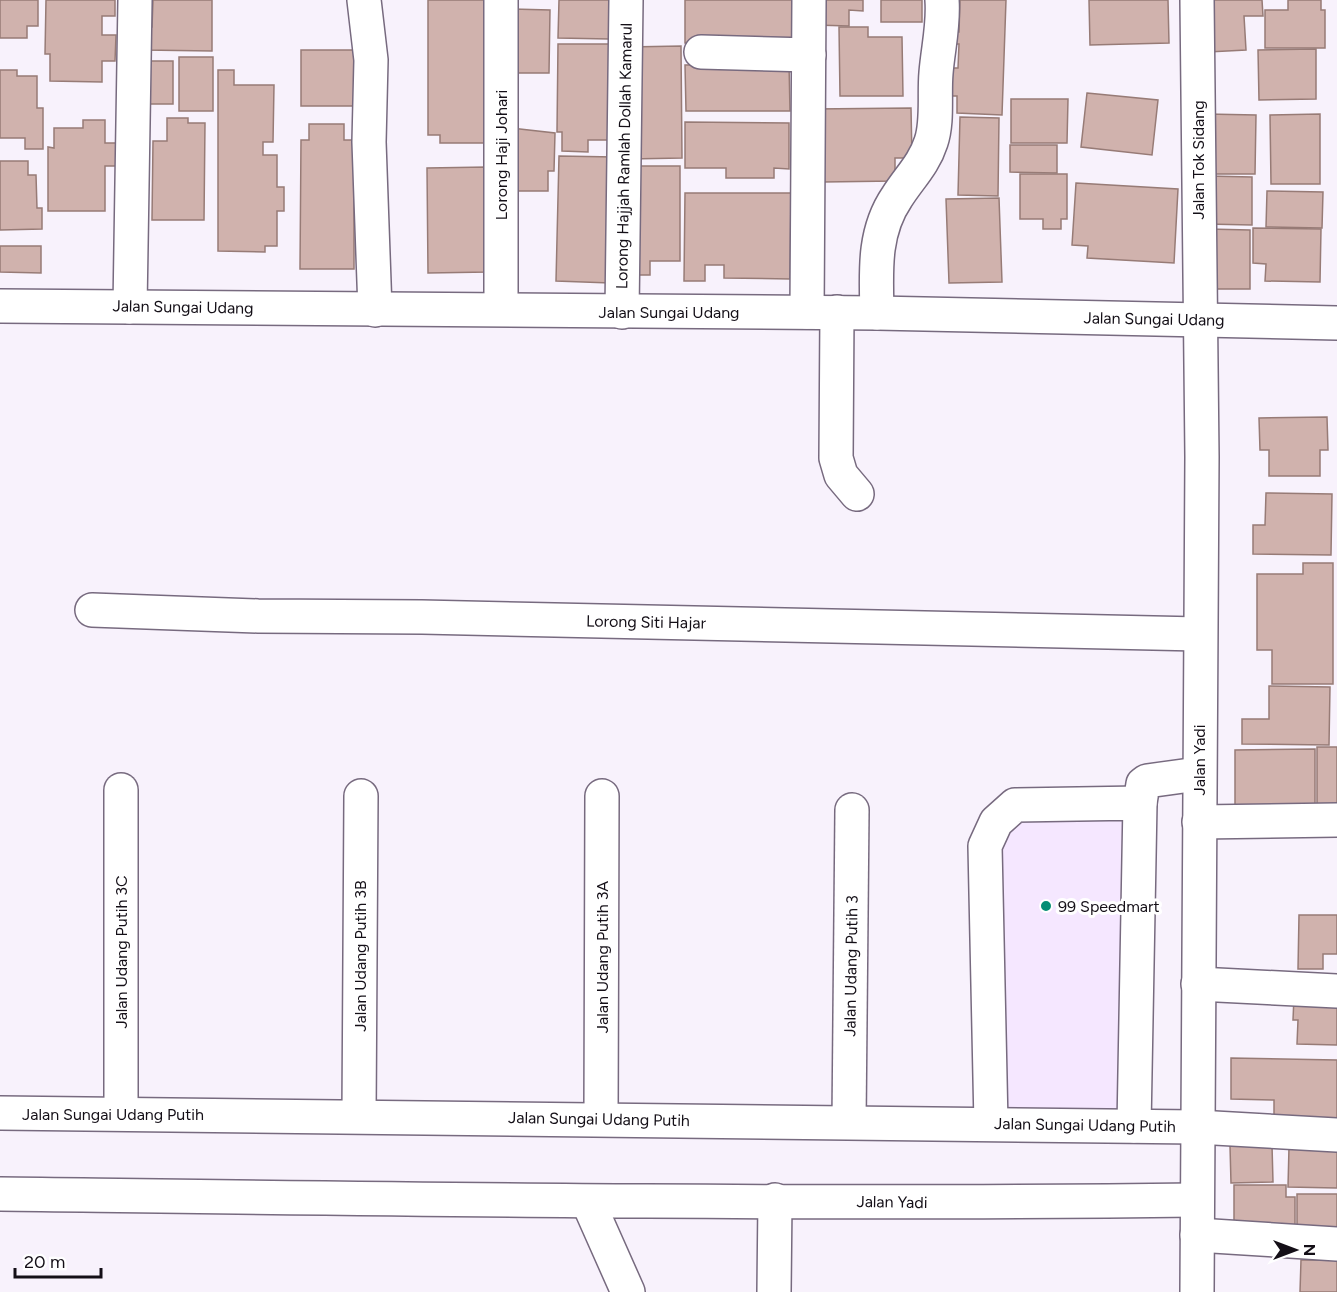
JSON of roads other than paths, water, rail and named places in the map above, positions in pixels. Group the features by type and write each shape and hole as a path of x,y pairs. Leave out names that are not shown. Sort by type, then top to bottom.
{"street":[{"path":"130,307 135,0"},
{"path":"364,0 371,60 369,142 375,310"},
{"name":"Lorong Haji Johari","path":"501,0 501,309"},
{"name":"Lorong Hajjah Ramlah Dollah Kamarul","path":"622,312 626,0"},
{"path":"809,0 809,55 822,312 836,458 841,475 857,494"},
{"path":"877,313 876,272 879,235 895,199 924,161 932,139 936,70 944,21 942,0"},
{"name":"Jalan Tok Sidang","path":"1197,0 1199,320"},
{"path":"702,52 809,55"},
{"name":"Jalan Sungai Udang","path":"0,306 822,312 1337,323"},
{"name":"Jalan Yadi","path":"1197,1292 1195,1200 1202,457 1199,320"},
{"name":"Lorong Siti Hajar","path":"92,610 258,616 422,617 1199,634"},
{"path":"1134,1126 1140,803 1143,784 1147,780 1198,774"},
{"name":"Jalan Udang Putih 3C","path":"121,790 121,1113"},
{"name":"Jalan Udang Putih 3B","path":"358,1116 361,796"},
{"name":"Jalan Udang Putih 3A","path":"601,1119 602,796"},
{"path":"991,1124 986,846 996,822 1015,805 1140,803"},
{"name":"Jalan Udang Putih 3","path":"849,1122 852,810"},
{"path":"1199,822 1337,820"},
{"path":"1198,984 1337,991"},
{"name":"Jalan Sungai Udang Putih","path":"0,1113 1197,1127 1337,1135"},
{"name":"Jalan Yadi","path":"0,1194 588,1202 775,1200 967,1203 1195,1200"},
{"path":"774,1292 775,1200"},
{"path":"588,1202 628,1292"},
{"path":"1197,1235 1337,1244"}],"place":[{"name":"99 Speedmart","path":"1046,906"}]}
